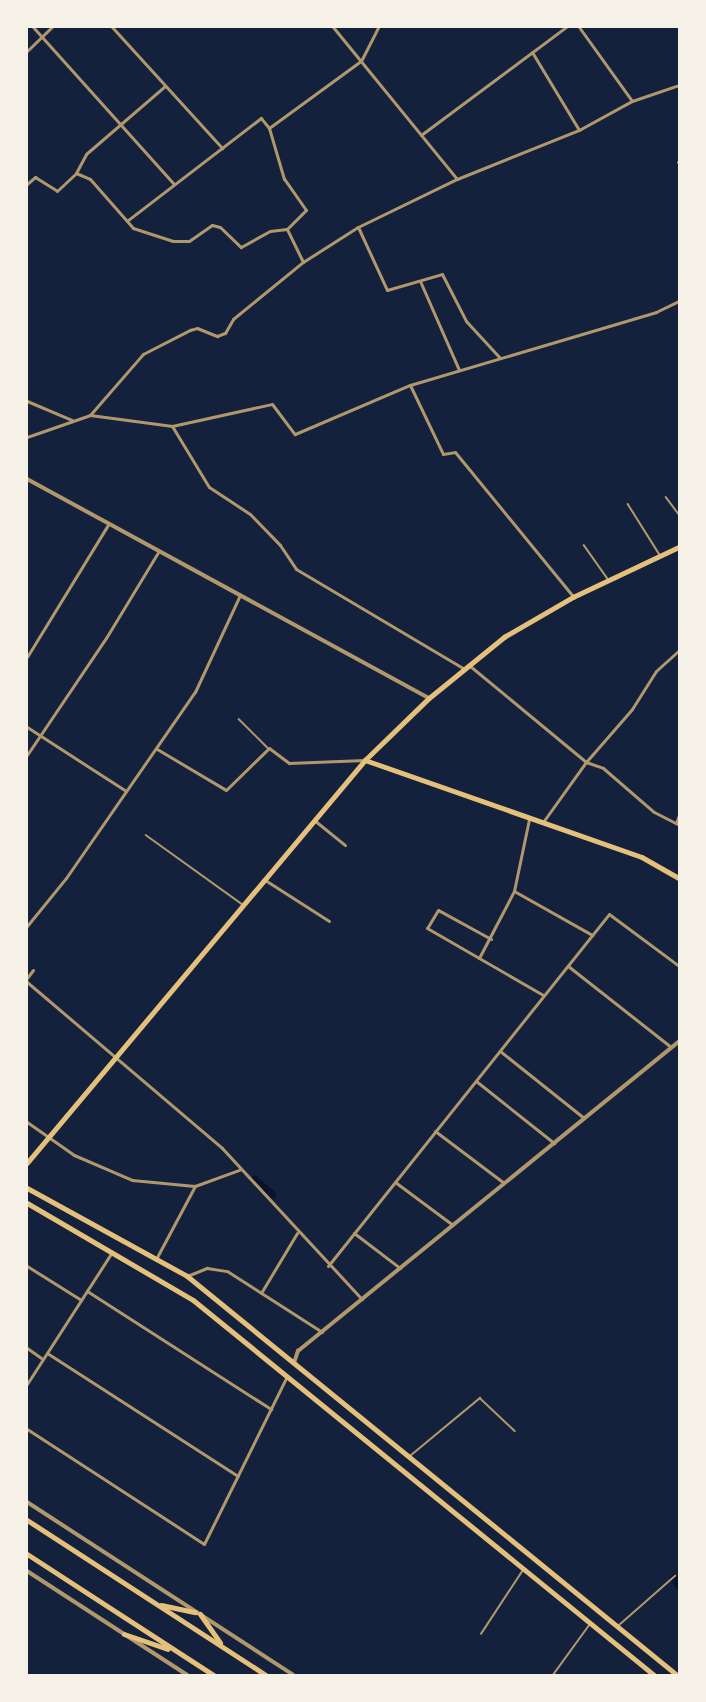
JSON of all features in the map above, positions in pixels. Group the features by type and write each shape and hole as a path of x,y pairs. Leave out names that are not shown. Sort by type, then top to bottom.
{"main road":[{"path":"27,1163 365,760 429,698 504,637 573,597 679,547"},
{"path":"365,760 542,824 642,857 679,878"},
{"path":"27,1188 187,1276 677,1675"},
{"path":"27,1203 193,1299 654,1675"},
{"path":"287,1376 294,1363"},
{"path":"27,1520 266,1675"},
{"path":"27,1554 213,1675"},
{"path":"157,1604 197,1613 223,1647"},
{"path":"124,1635 177,1651"}],"street":[{"path":"33,27 175,184"},
{"path":"27,51 52,27"},
{"path":"112,27 222,148"},
{"path":"333,27 457,179"},
{"path":"270,128 361,61 378,27"},
{"path":"421,135 566,27"},
{"path":"579,27 632,101"},
{"path":"532,52 579,130"},
{"path":"90,415 143,354 197,328 217,336 225,333 233,319 303,262 358,227 457,179 579,130 632,101 679,85"},
{"path":"27,184 35,177 57,191 76,173 86,154 165,86"},
{"path":"76,173 90,179 133,228 173,242 189,241 212,225 220,227 241,247 270,231 287,229 306,210 284,179 270,128 261,118 127,221"},
{"path":"358,227 387,290 442,274 466,321 500,358"},
{"path":"287,229 303,262"},
{"path":"420,281 459,370"},
{"path":"27,437 90,415 172,426 272,404 295,434 410,385 679,301"},
{"path":"410,385 443,453 455,452 573,597"},
{"path":"27,400 74,421"},
{"path":"172,426 209,487 250,514 280,544 296,569 466,666 586,762 603,768 654,812 677,824 679,815"},
{"path":"27,479 429,698"},
{"path":"27,657 109,524"},
{"path":"27,755 159,551"},
{"path":"27,926 126,792 195,692 240,595"},
{"path":"542,824 586,762 632,709 656,670 679,651"},
{"path":"27,727 126,792"},
{"path":"156,748 226,790 269,748 289,763 365,760"},
{"path":"479,958 491,939 514,891 529,819"},
{"path":"314,820 345,845"},
{"path":"264,879 329,921"},
{"path":"514,891 592,935"},
{"path":"491,939 438,910 426,928 544,996"},
{"path":"328,1266 609,914 679,966"},
{"path":"568,966 671,1047"},
{"path":"33,970 27,980 222,1148 239,1170 297,1233 362,1299"},
{"path":"294,1363 298,1351 679,1041"},
{"path":"500,1051 584,1118"},
{"path":"476,1081 554,1143"},
{"path":"27,1122 102,1170 132,1180 195,1186 239,1170"},
{"path":"435,1131 504,1184"},
{"path":"395,1182 453,1225"},
{"path":"156,1259 195,1186"},
{"path":"261,1293 297,1233"},
{"path":"354,1233 400,1268"},
{"path":"27,1384 112,1252"},
{"path":"27,1266 81,1300"},
{"path":"187,1276 217,1269 261,1293 322,1332"},
{"path":"87,1291 271,1409"},
{"path":"27,1348 43,1359"},
{"path":"47,1353 238,1476"},
{"path":"27,1429 204,1544 287,1376"},
{"path":"27,1502 293,1675"},
{"path":"27,1571 187,1675"}],"lane":[{"path":"666,496 679,514"},
{"path":"628,504 661,556"},
{"path":"584,545 609,580"},
{"path":"239,719 269,748"},
{"path":"146,835 243,904"},
{"path":"409,1457 480,1398 515,1431"},
{"path":"481,1634 524,1569"},
{"path":"618,1627 675,1576"},
{"path":"553,1675 590,1623"}],"waterway":[{"path":"255,1180 272,1195"},
{"path":"674,1578 679,1585"}]}
